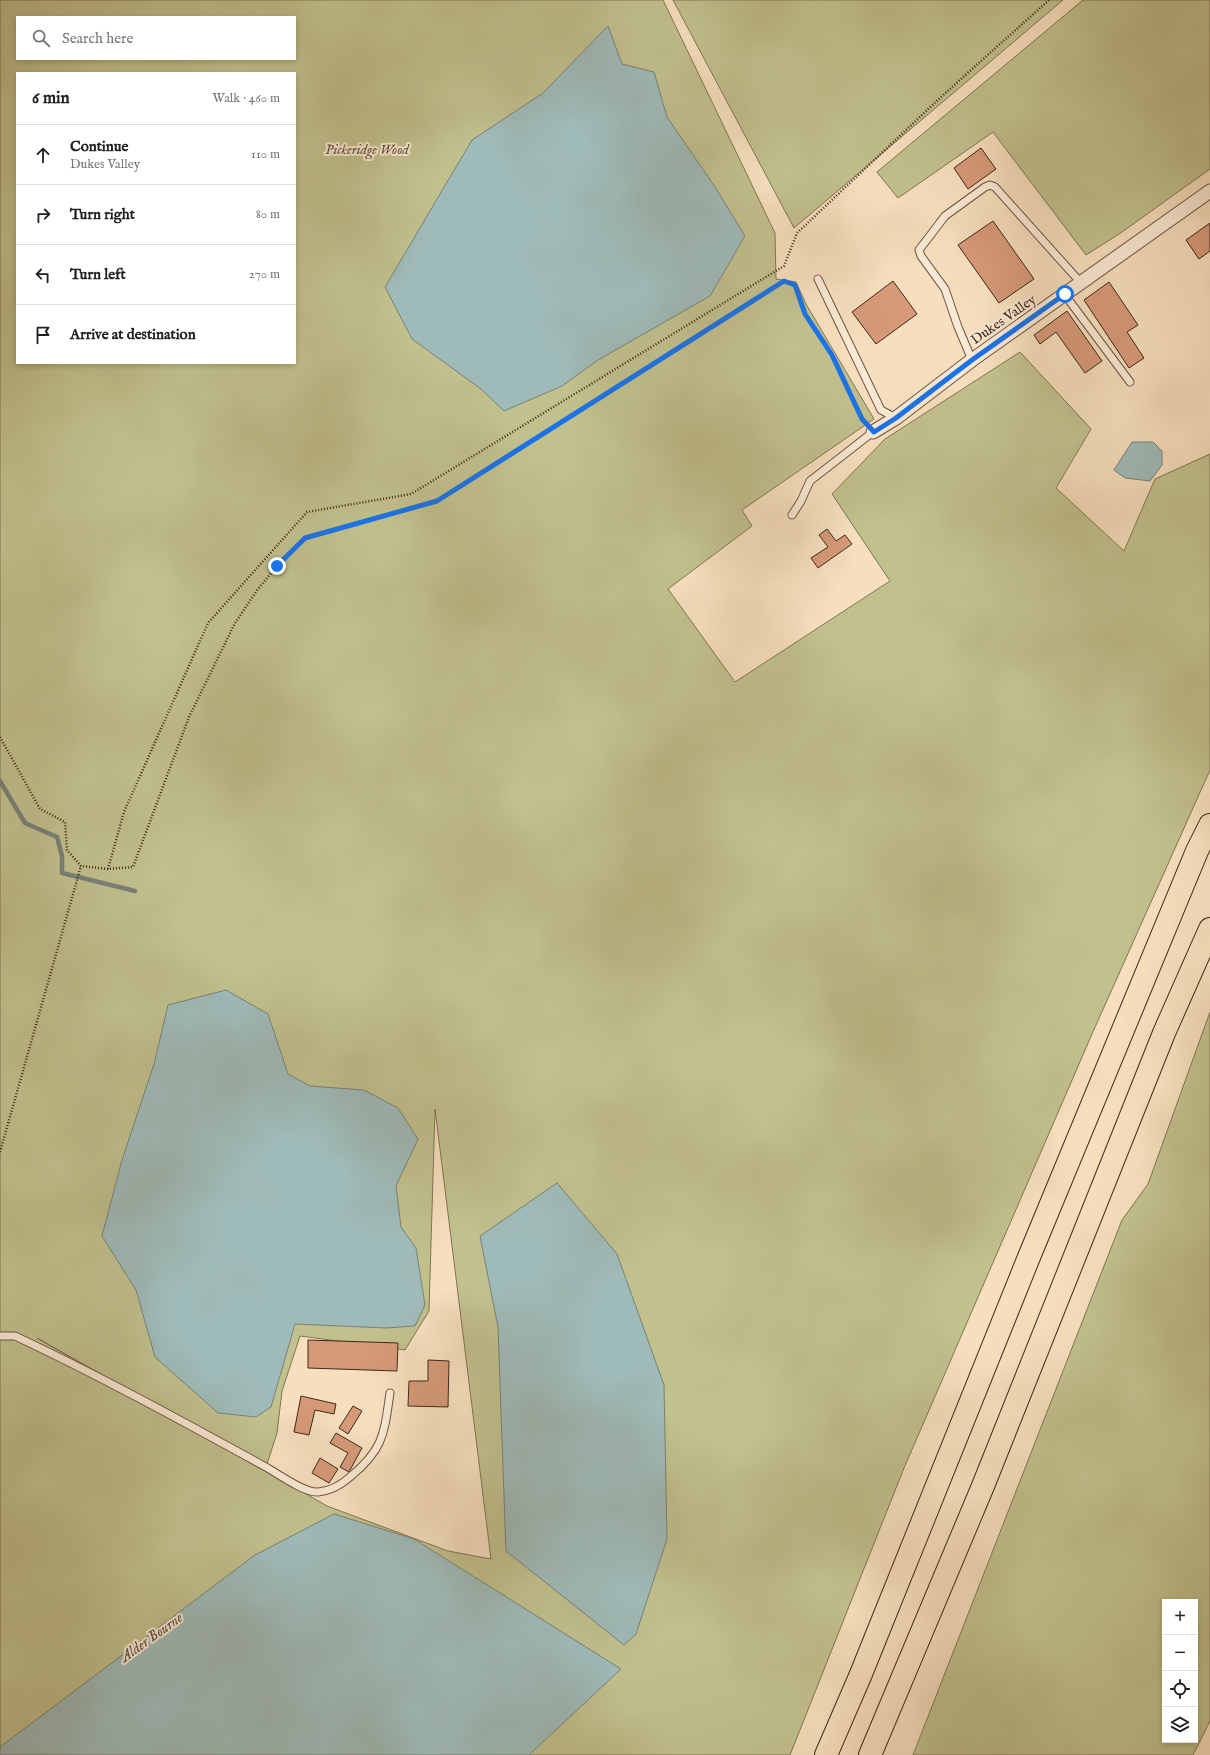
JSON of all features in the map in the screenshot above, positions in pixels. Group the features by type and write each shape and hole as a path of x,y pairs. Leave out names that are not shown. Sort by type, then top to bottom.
{"highway":[{"path":"826,1755 861,1674 1035,1242 1197,851 1210,825"},
{"path":"870,1755 983,1486 1164,1033 1210,929"}],"street":[{"name":"Dukes Valley","path":"874,432 896,418 972,360 1210,191"}],"lane":[{"path":"972,360 944,289 921,256 919,250 945,216 985,188 990,186 995,187 1081,283"},
{"path":"818,278 881,410 896,418"},
{"path":"1065,294 1130,382"},
{"path":"792,515 801,501 810,481 874,432"},
{"path":"0,1336 15,1336 99,1376 266,1467 295,1485 316,1492 330,1490 347,1480 368,1462 379,1444 385,1430 390,1393"}],"path":[{"path":"108,868 124,812 208,623 307,512 411,494 784,266 796,232 1049,0"},
{"path":"0,737 40,809 65,822 67,850 81,866 133,868 189,718 235,623 258,589 277,566 305,538 437,501 784,281 795,285 805,314 832,355 862,419 874,432"},
{"path":"0,1152 81,866"}],"green space":[{"name":"Pickeridge Wood","path":"0,0 663,0 775,233 776,279 796,282 806,304 874,419 742,510 752,526 668,589 735,682 890,581 832,494 885,439 1020,352 1091,429 1056,488 1124,551 1155,479 1210,454 1210,770 1092,1034 904,1468 790,1755 0,1755","holes":["435,1109 491,1559 448,1551 327,1506 37,1338 266,1467 277,1433 282,1391 300,1336 405,1350 429,1311"]},
{"path":"673,0 1063,0 794,228"},
{"path":"1083,0 1210,0 1210,169 1122,232 1086,255 993,132 898,198 877,172"},
{"path":"1210,1012 1210,1721 1193,1755 913,1755 1122,1220 1148,1184"}],"water":[{"path":"608,26 622,64 654,72 667,117 715,187 745,236 710,296 598,360 562,386 504,411 481,389 412,339 385,287 472,140 543,93"},
{"path":"1132,442 1153,442 1162,451 1162,465 1150,481 1125,478 1114,470"},
{"path":"226,990 268,1014 288,1074 310,1086 364,1090 398,1108 418,1139 396,1186 401,1227 416,1248 425,1305 415,1326 386,1328 295,1324 271,1407 256,1417 218,1413 155,1357 136,1290 102,1236 122,1160 154,1064 168,1005"},
{"path":"557,1183 617,1254 664,1385 667,1539 636,1634 624,1645 506,1551 498,1327 480,1236"},
{"name":"Alder Bourne","path":"334,1514 414,1539 621,1669 529,1755 0,1755 0,1747 255,1555"}],"building":[{"path":"981,148 996,169 968,189 954,168"},
{"path":"993,221 1034,279 999,303 958,245"},
{"path":"1210,223 1210,251 1199,259 1186,240"},
{"path":"893,281 917,314 876,344 852,312"},
{"path":"1109,282 1138,325 1127,332 1144,358 1129,368 1084,300"},
{"path":"1067,311 1102,361 1085,373 1056,332 1040,344 1034,335"},
{"path":"827,529 836,541 845,535 852,544 818,568 811,558 828,547 819,535"},
{"path":"308,1340 398,1343 397,1371 308,1368"},
{"path":"428,1360 449,1361 448,1407 408,1406 409,1381 428,1381"},
{"path":"301,1396 336,1404 334,1414 315,1410 309,1435 294,1432"},
{"path":"353,1406 362,1411 348,1434 339,1428"},
{"path":"336,1433 362,1448 349,1472 340,1467 348,1453 330,1443"},
{"path":"320,1458 338,1469 329,1483 312,1473"}],"waterway":[{"path":"0,781 25,823 57,837 62,856 62,873 135,891"}],"route":[{"path":"277,566 305,538 437,501 784,281 795,285 805,314 832,355 862,419 874,432 896,418 972,360 1065,294"}]}
